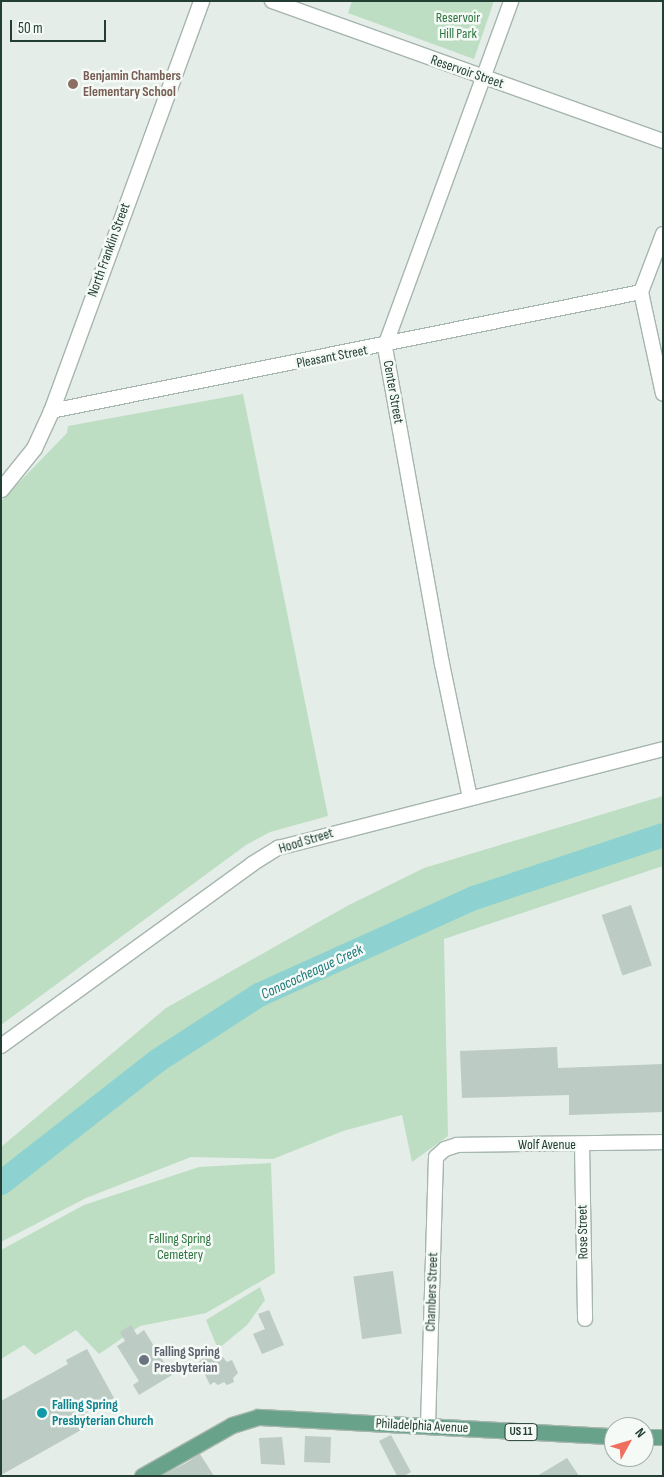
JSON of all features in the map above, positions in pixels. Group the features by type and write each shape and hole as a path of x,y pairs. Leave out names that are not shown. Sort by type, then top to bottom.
{"main road":[{"name":"Philadelphia Avenue","path":"142,1476 232,1425 266,1417 604,1435"}],"street":[{"name":"North Franklin Street","path":"1,490 34,448 51,411 201,1"},
{"name":"Reservoir Street","path":"272,1 663,141"},
{"name":"Center Street","path":"470,798 442,664 385,346 511,1"},
{"path":"663,234 641,292 663,394"},
{"name":"Pleasant Street","path":"51,411 385,346 641,292"},
{"name":"Hood Street","path":"1,1046 272,852 298,841 663,749"},
{"name":"Wolf Avenue","path":"436,1157 445,1149 457,1145 663,1142"},
{"name":"Rose Street","path":"582,1144 585,1319"},
{"name":"Chambers Street","path":"428,1426 436,1157"}],"green space":[{"name":"Reservoir Hill Park","path":"352,1 494,1 474,59 348,13"},
{"path":"243,394 328,816 270,832 246,845 1,1025 1,501 67,433 68,426"},
{"path":"663,796 663,866 444,939 448,1136 412,1162 402,1115 343,1131 273,1159 191,1157 86,1198 1,1242 1,1147 166,1008 347,906 424,868"},
{"name":"Falling Spring Cemetery","path":"271,1163 275,1273 206,1313 140,1326 99,1354 76,1330 35,1355 24,1345 1,1359 1,1250 84,1205 199,1167"},
{"path":"260,1287 265,1300 247,1325 218,1349 206,1320"}],"building":[{"path":"631,905 652,966 623,976 602,915"},
{"path":"557,1047 558,1068 663,1064 663,1112 569,1115 569,1095 462,1098 460,1051"},
{"path":"393,1271 402,1333 362,1339 353,1277"},
{"path":"269,1310 284,1345 262,1354 253,1334 265,1329 258,1314"},
{"name":"Falling Spring Presbyterian","path":"131,1325 137,1335 144,1330 172,1375 139,1395 133,1385 139,1381 117,1346 125,1341 120,1332"},
{"name":"Falling Spring Presbyterian Church","path":"87,1349 114,1398 84,1414 90,1425 1,1475 1,1401 68,1364 66,1360"},
{"path":"208,1353 212,1359 221,1355 227,1362 232,1360 238,1373 233,1378 234,1382 227,1385 224,1382 218,1385 214,1382 210,1385 199,1362"},
{"path":"391,1435 411,1472 404,1476 397,1476 379,1441"},
{"path":"305,1436 331,1437 330,1463 304,1462"},
{"path":"282,1437 285,1465 261,1464 259,1438"},
{"path":"200,1454 214,1476 161,1476 186,1463"},
{"path":"567,1458 579,1476 537,1476"}],"waterway":[{"name":"Conococheague Creek","path":"1,1183 157,1061 259,995 474,898 663,835"}],"place":[{"name":"Benjamin Chambers Elementary School","path":"73,84"},
{"name":"Falling Spring Presbyterian","path":"144,1360"},
{"name":"Falling Spring Presbyterian Church","path":"42,1413"}]}
